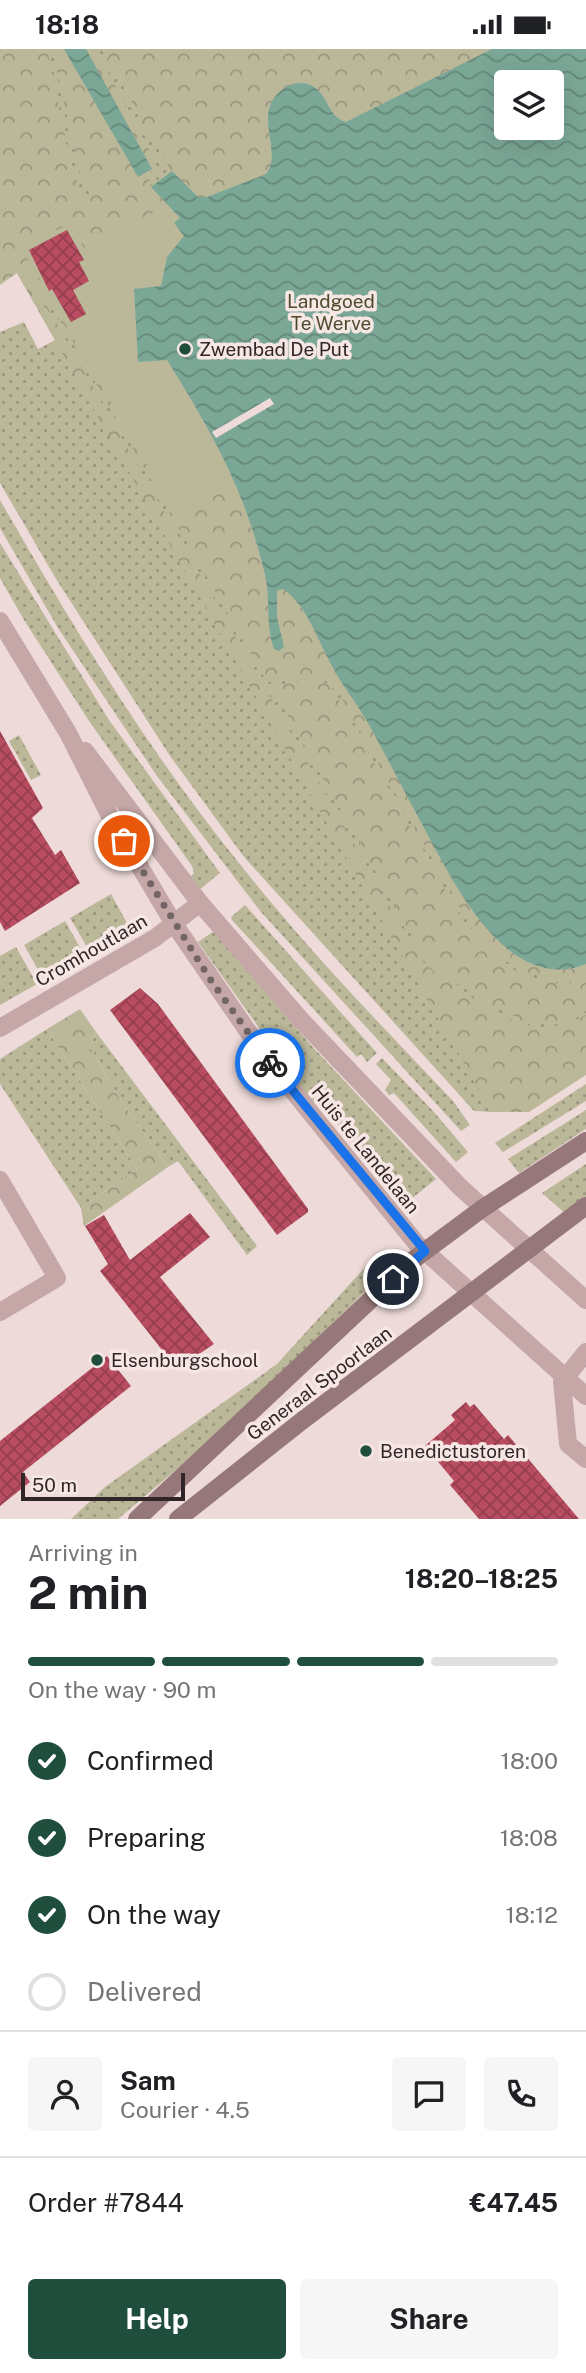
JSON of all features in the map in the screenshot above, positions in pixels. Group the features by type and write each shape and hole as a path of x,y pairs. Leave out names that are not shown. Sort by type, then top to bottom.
{"main road":[{"name":"Generaal Spoorlaan","path":"137,1519 425,1251 483,1208 586,1141"},
{"name":"Generaal Spoorlaan","path":"178,1519 191,1513 586,1206"}],"street":[{"name":"Huis te Landelaan","path":"0,621 68,733 112,820 174,924 267,1059 425,1251 586,1396"},
{"name":"Huis te Landelaan","path":"68,733 92,759 201,903 300,1020 483,1208 586,1300"},
{"name":"Cromhoutlaan","path":"0,1028 174,924 201,903"},
{"path":"0,1180 57,1277 0,1312"},
{"path":"586,1352 563,1377 561,1402 568,1444 586,1459"}],"green space":[{"path":"0,49 47,49 71,166 82,195 96,194 87,185 79,170 52,49 64,49 138,177 152,169 149,183 172,206 238,484 266,577 279,651 284,645 277,617 277,591 283,589 305,613 336,672 371,727 454,882 489,931 509,951 532,965 558,970 586,964 586,977 551,978 518,968 490,949 468,922 333,683 315,676 267,682 51,305 47,307 420,959 476,1000 526,1025 551,1027 586,1015 586,1075 529,1112 492,1112 39,312 45,308 42,302 35,305 17,273 0,285"},
{"name":"Landgoed Te Werve","path":"41,49 586,49 586,1067 490,1107 492,1112 474,1111 244,857 170,756 56,579 0,483 0,332 24,322 38,349 55,340 17,273"},
{"path":"86,49 96,49 154,159 152,169"},
{"path":"102,49 492,49 346,122 336,118 316,88 298,83 280,95 271,107 268,131 273,163 268,172 216,195 198,198 171,171"},
{"name":"Zwembad De Put","path":"169,204 180,218 185,236 182,239 269,469 173,510 22,249 70,223 86,252"},
{"path":"0,500 114,689 209,825 293,928 453,1101 470,1125 461,1131 261,912 157,776 58,628 0,528"},
{"path":"0,543 109,720 220,873 199,890 190,877 194,873 192,866 89,721 24,620 0,578"},
{"path":"313,679 332,688 467,928 477,941 519,973 552,983 586,980 586,1011 551,1023 526,1020 477,996 444,974 422,954 271,686"},
{"path":"19,735 41,775 31,780 9,741"},
{"path":"111,894 132,932 112,943 108,936 87,947 70,918"},
{"path":"245,905 377,1053 367,1062 361,1054 357,1057 232,920 231,917"},
{"path":"65,921 86,958 45,982 24,945"},
{"path":"214,931 310,1044 436,1179 404,1205 330,1114 309,1098 198,942"},
{"path":"16,947 37,984 0,1005 0,956"},
{"path":"80,1009 96,1032 90,1047 121,1101 168,1167 84,1226 81,1208 137,1169 47,1029"},
{"path":"47,1029 137,1169 81,1208 0,1084 0,1059"},
{"path":"96,1032 257,1246 247,1255 178,1161 168,1167 121,1101 90,1047"},
{"path":"382,1058 468,1152 456,1162 394,1093 389,1095 385,1090 391,1080 376,1064"},
{"path":"586,1084 586,1101 503,1152 495,1143"},
{"path":"586,1110 586,1129 519,1173 508,1159"},
{"path":"586,1164 586,1199 566,1214 542,1193"},
{"path":"368,1264 379,1278 222,1431 118,1519 71,1519 105,1487 277,1364"}],"water":[{"path":"64,49 86,49 152,169 138,177"},
{"name":"Landgoed Te Werve","path":"492,49 586,49 586,964 557,969 531,963 507,948 485,927 449,874 305,613 283,589 277,591 277,617 284,647 279,651 274,649 267,584 257,545 226,463 167,360 138,362 134,289 161,286 167,257 184,236 174,223 180,218 151,187 172,171 198,197 207,197 266,174 272,153 268,118 270,106 276,95 288,86 305,83 314,87 340,119 346,122"}],"pier":[{"path":"270,398 274,404 216,438 212,432"}],"building":[{"path":"67,230 84,260 79,262 89,281 73,290 86,314 71,322 52,289 49,291 29,250"},
{"path":"0,731 43,808 32,818 55,855 61,850 80,883 5,931 0,922"},
{"path":"140,988 158,1004 308,1209 308,1212 277,1235 110,1010"},
{"path":"190,1213 210,1237 160,1277 214,1344 177,1369 100,1271 108,1264 85,1226 104,1215 130,1260"},
{"path":"107,1356 131,1386 23,1472 30,1482 0,1506 0,1441"},
{"path":"466,1402 470,1407 474,1404 504,1439 508,1435 579,1519 479,1519 450,1485 454,1481 425,1446 455,1420 451,1415"}],"way so far":[{"path":"124,841 210,979 270,1063"}],"place":[{"name":"Zwembad De Put","path":"185,349"},
{"name":"Elsenburgschool","path":"97,1360"},
{"name":"Benedictustoren","path":"366,1451"}],"route":[{"path":"270,1063 425,1251 393,1279"}]}
